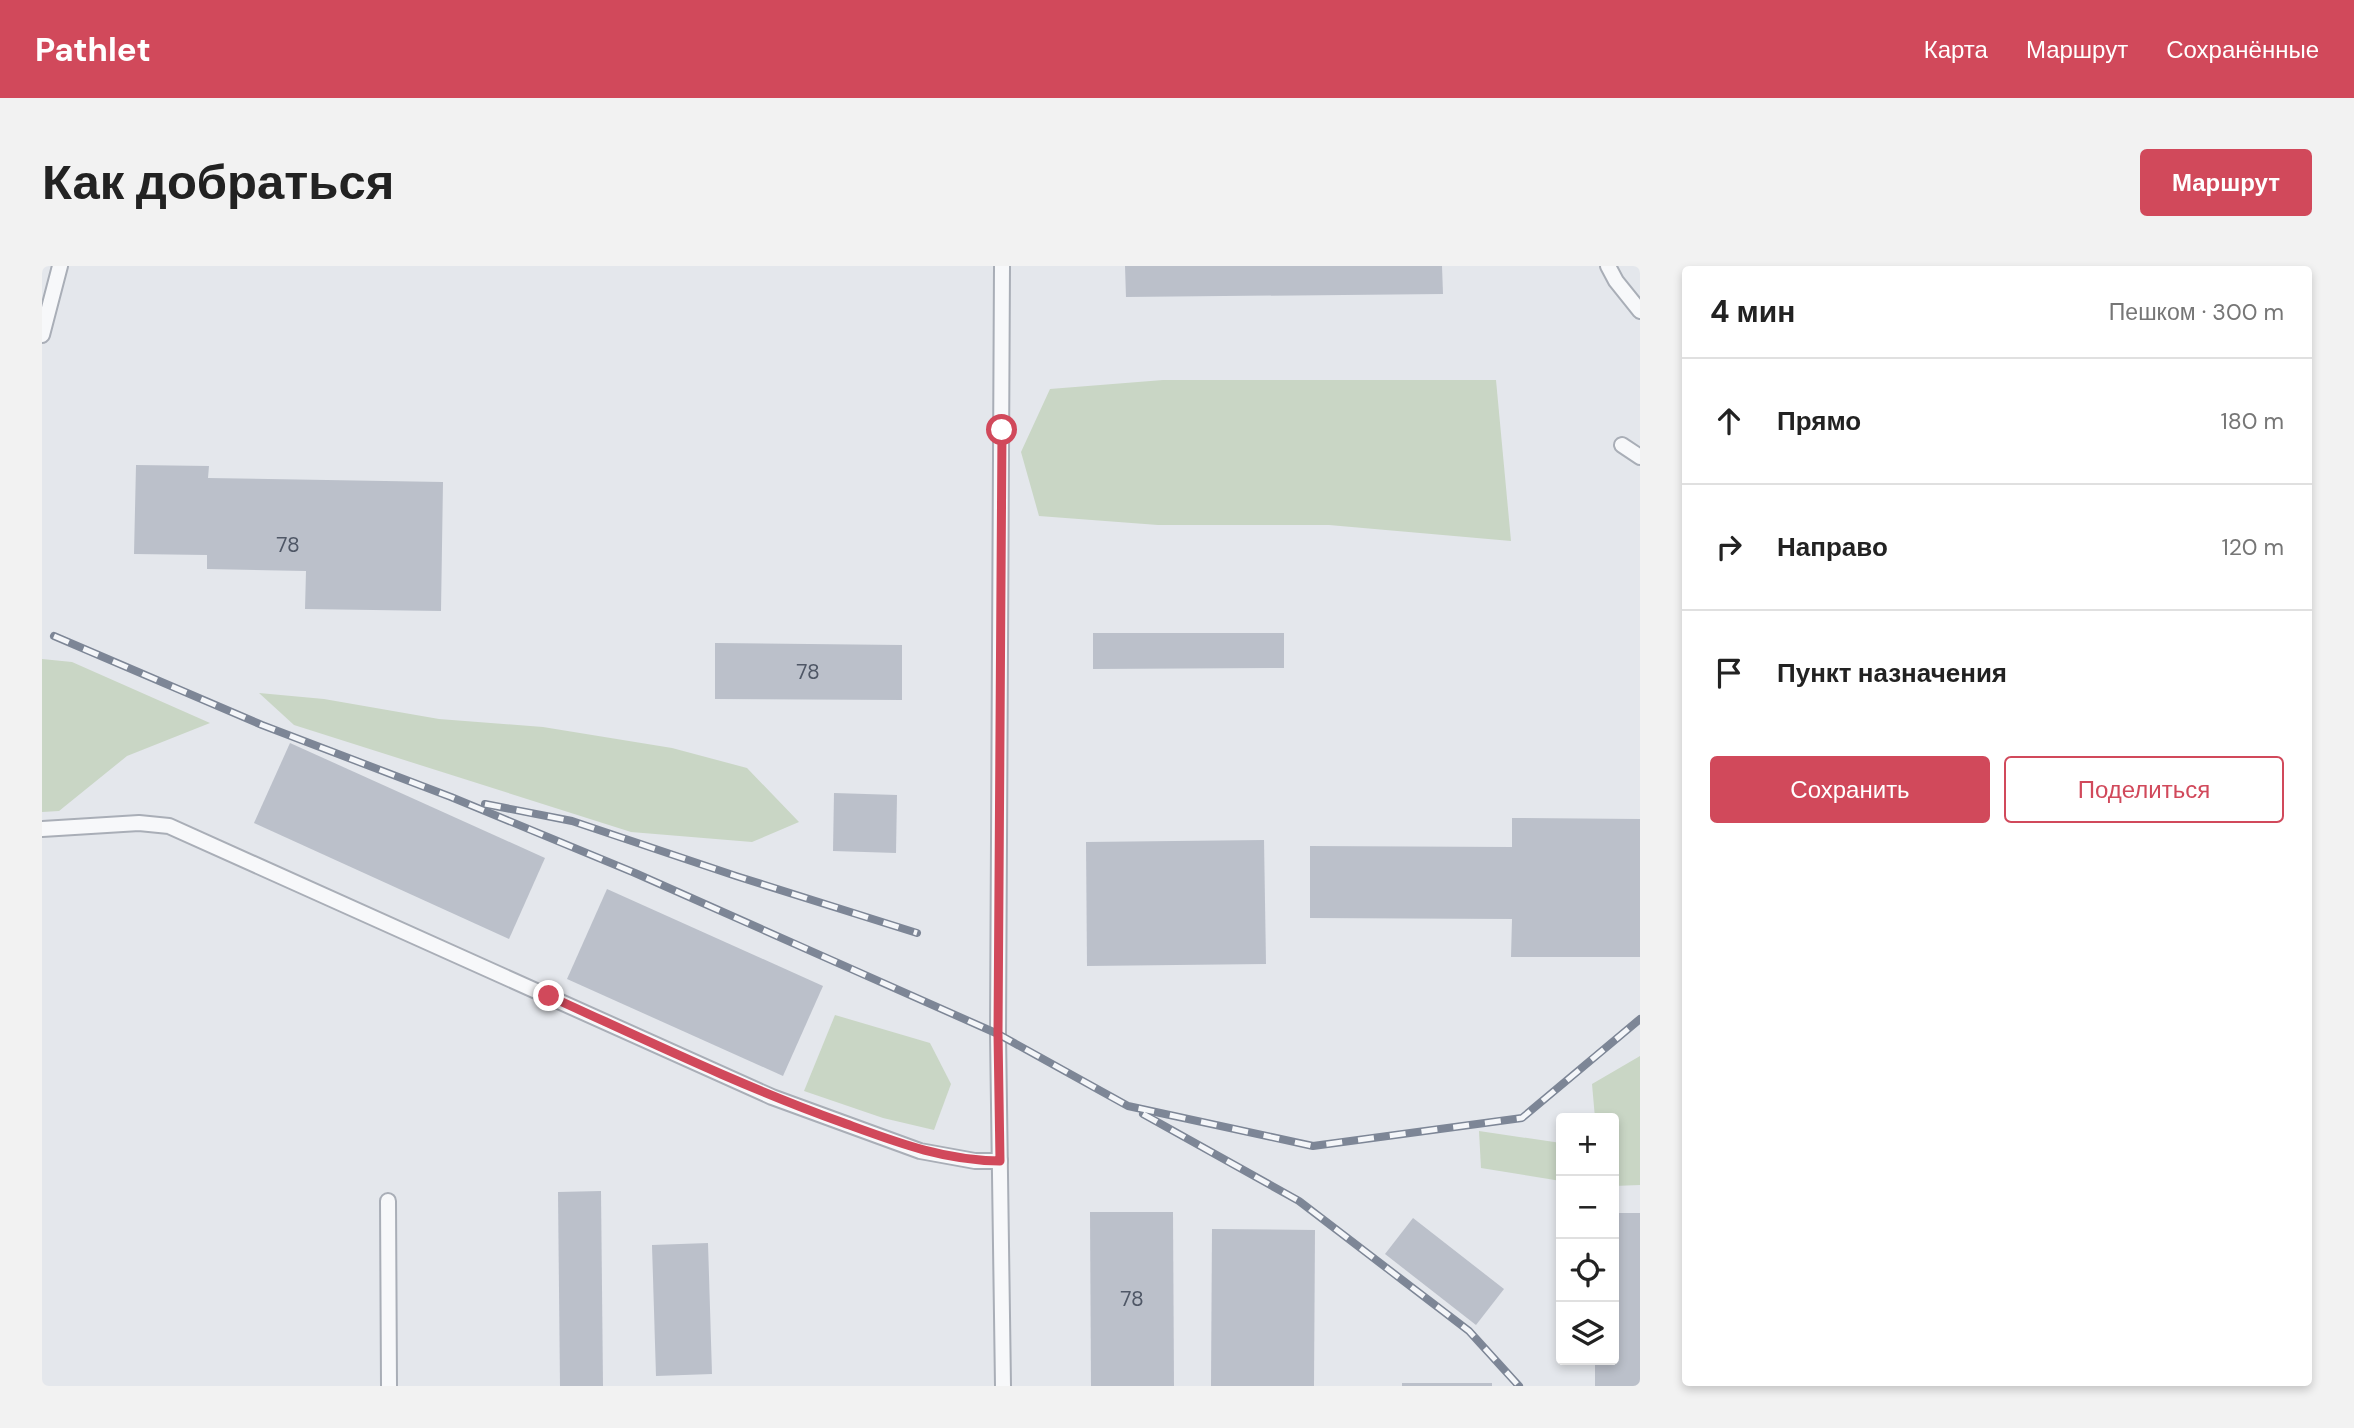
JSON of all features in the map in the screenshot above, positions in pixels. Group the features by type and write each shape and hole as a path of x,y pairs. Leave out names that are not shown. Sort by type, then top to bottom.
{"lane":[{"path":"42,335 60,266"},
{"path":"1002,266 998,1034 1003,1386"},
{"path":"1608,266 1616,281 1640,311"},
{"path":"1622,445 1640,457"},
{"path":"42,829 139,822 169,826 772,1097 920,1151 975,1161 1000,1161"},
{"path":"388,1201 388,1386"}],"green space":[{"path":"1163,380 1496,380 1511,541 1329,525 1158,525 1039,516 1021,452 1050,389"},
{"path":"42,659 72,662 210,723 127,756 59,811 42,812"},
{"path":"259,693 324,699 439,719 543,727 672,748 747,768 799,822 752,842 631,832 294,725"},
{"path":"835,1015 930,1043 951,1084 934,1130 883,1118 804,1091"},
{"path":"1640,1056 1640,1185 1619,1186 1619,1113 1595,1113 1592,1084"},
{"path":"1479,1131 1556,1142 1556,1180 1481,1168"}],"building":[{"path":"1125,266 1442,266 1443,294 1126,297"},
{"path":"136,465 209,466 208,478 443,482 441,611 305,609 306,571 207,569 207,555 134,554"},
{"path":"1093,633 1284,633 1284,668 1093,669"},
{"path":"715,643 902,645 902,700 715,699"},
{"path":"290,743 545,858 509,939 254,823"},
{"path":"834,793 897,795 896,853 833,851"},
{"path":"1512,818 1640,819 1640,957 1511,957 1512,919 1310,918 1310,846 1512,847"},
{"path":"1264,840 1266,964 1087,966 1086,842"},
{"path":"607,889 823,986 783,1076 567,979"},
{"path":"601,1191 603,1386 560,1386 558,1192"},
{"path":"1090,1212 1173,1212 1174,1386 1091,1386"},
{"path":"1619,1213 1640,1213 1640,1386 1595,1386 1595,1365 1619,1365"},
{"path":"1413,1218 1504,1289 1476,1325 1385,1254"},
{"path":"1212,1229 1315,1230 1314,1386 1211,1386"},
{"path":"708,1243 712,1374 656,1376 652,1245"},
{"path":"1402,1383 1492,1383 1492,1386 1402,1386"}],"railway":[{"path":"54,636 262,725 451,797 635,873 998,1034 1128,1106 1313,1146 1522,1118 1640,1019"},
{"path":"485,804 572,821 917,933"},
{"path":"1143,1114 1299,1201 1469,1331 1519,1386"}],"route":[{"path":"549,996 772,1097 920,1151 975,1161 1000,1161 998,1034 1002,430"}]}
